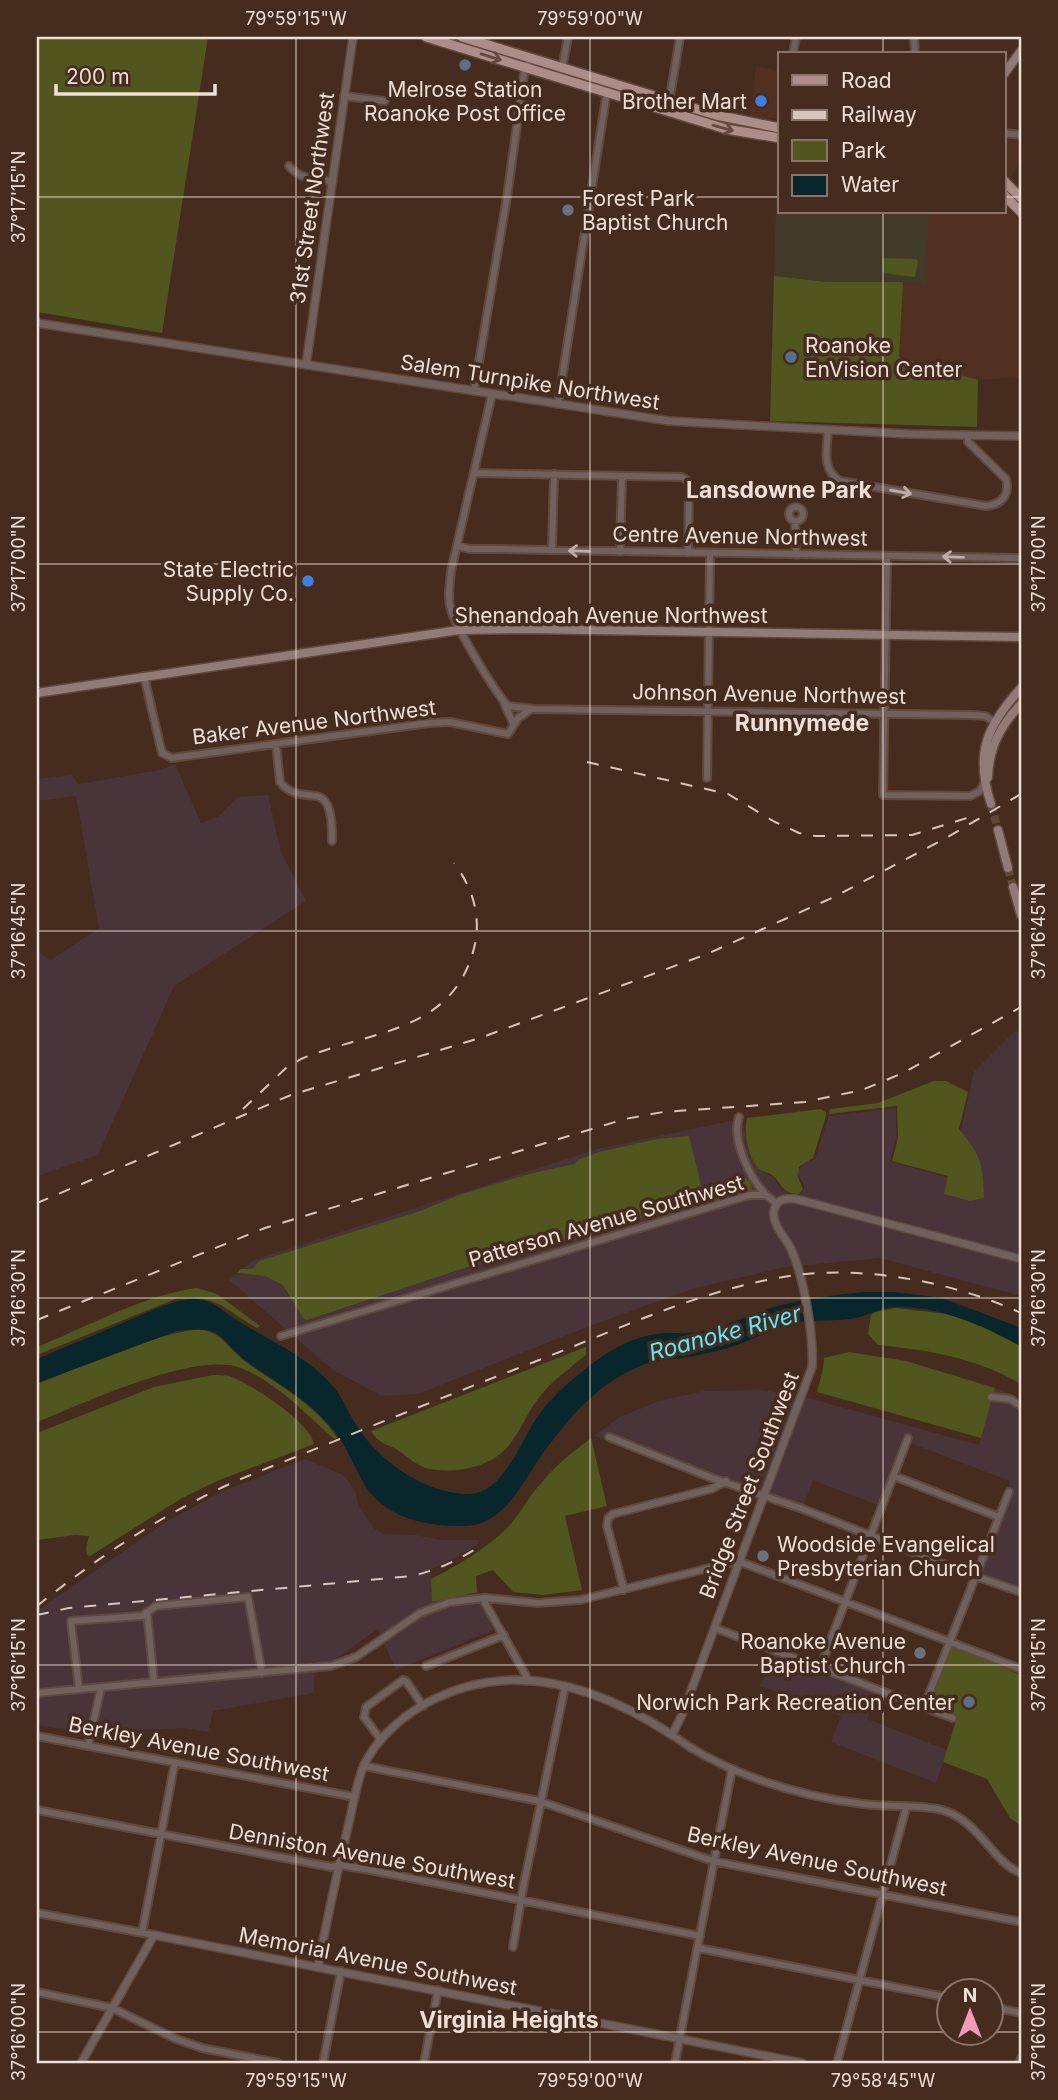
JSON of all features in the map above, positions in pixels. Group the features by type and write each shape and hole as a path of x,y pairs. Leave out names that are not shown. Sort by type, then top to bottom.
{"main road":[{"path":"426,37 528,63 669,106 743,133 778,138"},
{"path":"462,37 528,63"},
{"path":"1006,71 1021,51"},
{"path":"669,106 778,128"},
{"path":"1006,183 1021,198"},
{"path":"1006,197 1021,212"},
{"name":"Shenandoah Avenue Northwest","path":"37,693 459,630 1021,637"},
{"path":"1021,688 994,721 984,756 984,783 991,804 989,764 993,746 1002,727 1021,704"},
{"path":"998,830 1008,868"},
{"path":"1013,887 1021,915"}],"street":[{"name":"31st Street Northwest","path":"306,365 353,37"},
{"path":"561,73 568,37"},
{"path":"669,106 680,37"},
{"path":"474,390 528,63"},
{"path":"558,404 608,88"},
{"path":"344,96 385,102"},
{"path":"289,166 296,174 304,177 333,181"},
{"name":"Salem Turnpike Northwest","path":"37,323 669,421 828,430 1021,436"},
{"path":"492,394 451,571 451,611 459,630 500,695 513,723 533,709"},
{"path":"828,430 826,463 832,475 840,481 986,506 995,505 1007,493 1006,479 968,442 968,435"},
{"path":"474,473 682,477 689,483 688,553"},
{"path":"552,550 554,474"},
{"path":"621,552 622,476"},
{"path":"795,521 796,555"},
{"name":"Centre Avenue Northwest","path":"458,546 470,549 1021,558"},
{"path":"707,778 710,553"},
{"path":"887,556 883,795 970,796 980,791 984,783"},
{"name":"Baker Avenue Northwest","path":"144,676 159,740 166,757 172,758 450,722 508,734 513,723"},
{"name":"Johnson Avenue Northwest","path":"500,695 509,706 533,709 972,715 985,716 1002,727"},
{"path":"276,744 280,782 290,790 316,796 327,803 332,818 332,841"},
{"path":"739,1117 737,1126 744,1160 753,1180 766,1195"},
{"name":"Patterson Avenue Southwest","path":"281,1336 750,1195 766,1195 777,1203"},
{"path":"777,1203 785,1199 796,1199 1021,1259"},
{"name":"Bridge Street Southwest","path":"672,1735 809,1378 813,1351 803,1290 792,1251 775,1219 774,1210 777,1203"},
{"path":"990,1397 1010,1399 1021,1406"},
{"path":"609,1437 712,1478 1021,1592"},
{"path":"820,1668 908,1438"},
{"path":"894,1476 999,1517"},
{"path":"624,1590 607,1526 611,1515 710,1489 726,1481"},
{"path":"924,1707 1009,1492"},
{"path":"37,1693 262,1673 342,1663 356,1657 428,1609 450,1602 485,1598 553,1603 580,1600 740,1561 1021,1669"},
{"path":"79,1689 71,1621 142,1616 156,1605 248,1597 262,1673"},
{"path":"485,1598 529,1681"},
{"path":"147,1612 154,1682"},
{"path":"715,1628 953,1718"},
{"path":"426,1666 504,1635"},
{"path":"381,1740 364,1717 366,1707 403,1680 423,1706"},
{"path":"318,1967 364,1766 381,1740 404,1718 445,1694 475,1683 499,1680 529,1681 600,1696 630,1709 732,1769 778,1785 846,1802 937,1809 952,1813 979,1833 1007,1866 1021,1873"},
{"path":"513,1947 565,1687"},
{"path":"88,1746 101,1688"},
{"name":"Berkley Avenue Southwest","path":"37,1736 355,1797"},
{"path":"142,1933 175,1762"},
{"name":"Berkley Avenue Southwest","path":"364,1766 541,1801 715,1861 1021,1922"},
{"path":"675,2063 732,1769"},
{"path":"837,2063 906,1808"},
{"name":"Denniston Avenue Southwest","path":"37,1810 331,1867 339,1866 522,1900 700,1936"},
{"path":"37,1913 154,1935 82,2063"},
{"name":"Memorial Avenue Southwest","path":"154,1935 802,2063"},
{"path":"698,1948 936,1995"},
{"path":"323,2063 341,1971"},
{"path":"424,2063 438,1990"},
{"path":"37,1992 112,2008 194,2046 278,2063"},
{"path":"1020,2063 1021,2057"}],"shaded area":[{"path":"756,66 778,71 778,119 750,116"},
{"path":"1006,138 1021,141 1021,157 1006,190"},
{"path":"778,145 778,214 929,214 926,283 828,282 774,276"},
{"path":"1006,206 1021,223 1021,377 978,380 899,357 903,282 925,283 929,214 1006,214"},
{"path":"175,764 201,823 219,816 238,797 268,795 281,852 306,901 174,986 98,1155 37,1176 37,952 51,960 99,928 76,796 37,801 37,779 72,775 78,784 160,770"},
{"path":"1021,1031 1021,1296 880,1258 785,1267 692,1289 418,1394 382,1396 333,1370 229,1280 252,1261 597,1149 745,1118 743,1124 748,1148 758,1169 772,1177 781,1189 793,1195 800,1195 804,1190 797,1172 805,1163 815,1159 829,1116 896,1108 896,1138 890,1162 950,1178 974,1072 1014,1032"},
{"path":"995,1388 1021,1399 1021,1597 972,1578 1010,1481 910,1443 885,1508 813,1480 801,1512 594,1436 620,1417 659,1401 704,1391 761,1390 797,1395 979,1445"},
{"path":"305,1459 343,1475 355,1490 359,1508 375,1529 383,1534 415,1535 442,1540 479,1540 479,1543 459,1556 431,1569 432,1602 477,1592 493,1630 396,1670 378,1629 314,1674 314,1693 213,1711 208,1732 184,1728 80,1732 37,1725 37,1611 166,1522 221,1492"},
{"path":"776,1647 880,1685 867,1719 947,1750 936,1783 831,1742 841,1716 760,1686"}],"green space":[{"path":"37,37 208,37 162,333 37,312"},
{"path":"884,258 916,259 918,261 915,277 883,273"},
{"path":"774,276 828,282 903,282 899,357 978,380 977,427 770,421"},
{"path":"934,1081 946,1081 968,1092 959,1129 979,1160 984,1198 970,1201 944,1194 948,1176 892,1161 898,1138 897,1106 829,1114 830,1109 878,1103"},
{"path":"821,1109 826,1112 826,1116 813,1158 799,1167 798,1177 803,1189 799,1194 788,1192 776,1178 760,1170 754,1162 746,1136 747,1118"},
{"path":"689,1136 702,1189 746,1178 752,1190 710,1203 707,1198 507,1257 495,1258 307,1320 303,1318 283,1285 265,1276 237,1273 240,1269 253,1269 259,1261 417,1212 462,1194 574,1164 599,1152 657,1139"},
{"path":"197,1288 217,1294 260,1326 257,1328 211,1301 191,1297 178,1298 37,1355 37,1347 116,1313 156,1297"},
{"path":"895,1308 948,1314 986,1328 1021,1347 1021,1384 987,1368 952,1357 878,1345 868,1334 871,1315"},
{"path":"199,1329 215,1334 246,1362 307,1405 337,1438 334,1439 267,1382 241,1368 221,1364 169,1372 109,1392 37,1422 37,1384 157,1338"},
{"path":"586,1347 586,1355 541,1395 505,1450 486,1462 464,1469 429,1469 381,1442 371,1431"},
{"path":"849,1352 906,1361 995,1388 981,1438 817,1392 824,1358"},
{"path":"213,1375 229,1376 251,1386 302,1425 314,1444 217,1481 182,1498 90,1556 87,1555 86,1548 89,1536 37,1540 37,1433 154,1387"},
{"path":"591,1438 607,1506 565,1516 582,1590 543,1595 513,1592 493,1570 476,1576 477,1592 432,1602 431,1579 499,1536 548,1475"},
{"path":"951,1646 1021,1675 1021,1826 1010,1818 987,1779 943,1762 957,1718 928,1706"}],"water":[{"name":"Roanoke River","path":"863,1292 893,1292 942,1298 1021,1328 1021,1346 991,1331 945,1314 896,1307 851,1319 789,1324 728,1348 645,1364 614,1380 581,1407 548,1446 512,1500 502,1510 479,1524 465,1526 424,1523 385,1507 366,1487 344,1445 326,1421 213,1332 177,1331 37,1383 37,1359 166,1305 188,1299 202,1300 214,1304 312,1366 332,1385 366,1439 391,1464 438,1489 471,1494 494,1484 512,1462 540,1413 573,1379 614,1349 645,1336 704,1331 774,1307"}],"tunnel":[{"path":"991,804 998,830"},
{"path":"1008,868 1013,887"}],"railway":[{"path":"587,762 728,794 775,822 799,833 815,836 912,835 967,818"},
{"path":"37,1203 291,1095 480,1038 707,954 834,897 946,838 1021,794"},
{"path":"243,1109 286,1068 301,1059 406,1024 429,1012 449,996 465,974 477,933 474,901 454,863"},
{"path":"37,1320 265,1228 625,1119 663,1112 805,1102 862,1090 903,1073 1021,1007"},
{"path":"37,1606 135,1536 176,1511 228,1485 631,1323 729,1289 797,1275 882,1275 941,1285 996,1302 1021,1313"},
{"path":"37,1615 69,1608 412,1576 449,1563 483,1544"}],"place":[{"name":"Melrose Station Roanoke Post Office","path":"465,65"},
{"name":"Brother Mart","path":"761,101"},
{"name":"Forest Park Baptist Church","path":"568,210"},
{"name":"Roanoke EnVision Center","path":"791,357"},
{"name":"State Electric Supply Co.","path":"308,581"},
{"name":"Woodside Evangelical Presbyterian Church","path":"763,1556"},
{"name":"Roanoke Avenue Baptist Church","path":"920,1653"},
{"name":"Norwich Park Recreation Center","path":"969,1702"}],"district":[{"name":"Lansdowne Park","path":"779,490"},
{"name":"Runnymede","path":"802,723"},
{"name":"Virginia Heights","path":"509,2020"}]}
